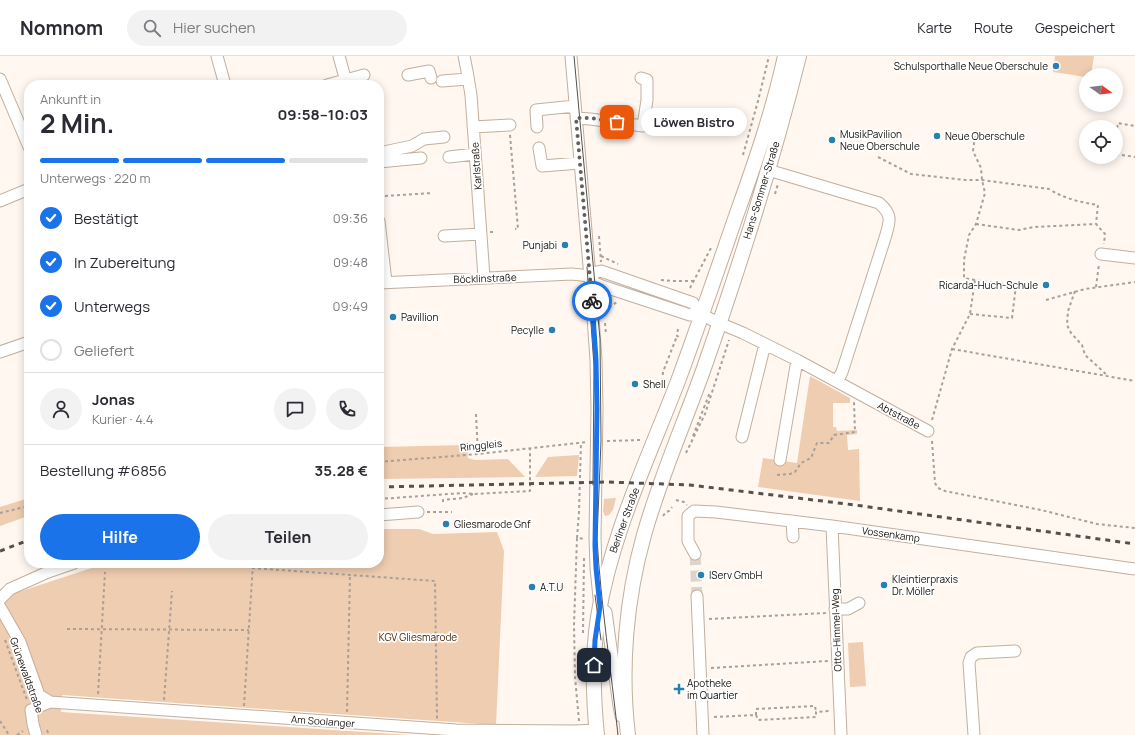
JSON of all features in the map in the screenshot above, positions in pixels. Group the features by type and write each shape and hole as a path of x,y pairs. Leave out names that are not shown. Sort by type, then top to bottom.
{"main road":[{"name":"Hans-Sommer-Straße","path":"702,315 765,132 785,56"},
{"name":"Hans-Sommer-Straße","path":"719,323 768,170 799,56"},
{"name":"Berliner Straße","path":"593,732 594,659 600,607 605,581 619,531 678,381 702,315"},
{"path":"627,735 625,684 626,642 636,568 653,505 719,323"}],"street":[{"path":"217,56 224,80"},
{"path":"339,56 345,80"},
{"name":"Karlstraße","path":"464,56 473,128 484,277"},
{"path":"571,56 590,276 596,375 596,568 600,607 606,612 619,706 627,735"},
{"path":"408,75 429,71 437,79 468,79"},
{"path":"351,80 364,75"},
{"path":"576,118 590,118 643,126 647,100 647,80 641,78"},
{"path":"0,79 24,135"},
{"path":"537,127 536,110 575,106"},
{"path":"473,128 510,130"},
{"path":"384,153 412,146 424,139 444,137"},
{"path":"539,148 542,166 580,163"},
{"path":"449,157 475,154"},
{"path":"384,162 422,158"},
{"path":"768,170 879,203 886,210 890,221 886,238 842,372 837,381"},
{"path":"0,201 24,191"},
{"path":"444,236 481,234"},
{"path":"1101,254 1135,258"},
{"name":"Böcklinstraße","path":"384,283 572,274 590,276"},
{"name":"Abtstraße","path":"590,276 595,283 623,294 690,315 702,315 743,333 837,381 928,431"},
{"path":"0,352 24,344"},
{"path":"742,437 764,344"},
{"path":"780,460 796,360"},
{"name":"Vossenkamp","path":"695,554 688,541 688,516 694,511 716,512 832,526 1135,569"},
{"path":"384,515 418,512"},
{"path":"792,521 793,537"},
{"name":"Otto-Himmel-Weg","path":"832,526 841,735"},
{"path":"0,599 10,588 60,568"},
{"path":"697,596 703,735"},
{"path":"835,611 848,609 859,603"},
{"path":"0,607 20,642 39,695 50,702"},
{"path":"974,735 969,663 970,657 977,653 1015,651"},
{"path":"36,735 32,724 31,710 50,702"},
{"name":"Am Soolanger","path":"50,702 456,730 593,732"}],"path":[{"path":"743,156 769,56"},
{"path":"1123,124 1135,126"},
{"path":"976,129 973,151 982,168 982,180 985,192 976,224 969,235 964,260 964,278 1016,285 1026,288"},
{"path":"510,130 518,229 515,229"},
{"path":"1123,155 1135,157"},
{"path":"878,157 911,174 965,180 982,180 1049,189 1076,202 1098,205 1096,224 1034,227 1019,230 976,224"},
{"path":"385,196 432,193"},
{"path":"690,288 711,247"},
{"path":"600,256 620,265"},
{"path":"657,279 672,281 695,280"},
{"path":"928,431 952,349 970,314 975,280"},
{"path":"1046,300 1075,291 1135,282"},
{"path":"970,314 1012,318 1016,285"},
{"path":"1075,291 1068,311 1067,325 1071,333 1082,345 1085,355 1108,376"},
{"path":"604,311 618,301"},
{"path":"661,392 663,372 677,336 678,329"},
{"path":"685,455 696,436 705,414 730,336"},
{"path":"952,349 1135,381"},
{"path":"777,474 790,474 795,472 801,464 811,458 817,444 829,443 834,435 855,432 854,398"},
{"path":"476,414 478,454"},
{"name":"Abtstraße","path":"928,431 931,432 935,483 938,488 945,492 1041,510 1097,524 1135,528"},
{"path":"602,442 643,440"},
{"name":"Ringgleis","path":"384,462 478,454 585,442"},
{"path":"581,443 580,512 577,538 574,625 575,677 579,725 593,732"},
{"path":"384,500 463,493 474,494 530,491 530,448"},
{"path":"443,502 443,500 463,498 474,494"},
{"path":"676,500 684,502"},
{"path":"0,513 24,507"},
{"path":"670,511 672,507"},
{"path":"433,513 452,512"},
{"path":"577,538 584,539"},
{"path":"243,716 252,568 435,581 438,729"},
{"path":"97,705 105,572"},
{"path":"347,723 350,575"},
{"path":"164,711 172,591"},
{"path":"698,619 835,611"},
{"path":"67,629 249,630"},
{"name":"Grünewaldstraße","path":"5,638 31,710"},
{"path":"700,668 837,661"},
{"path":"815,706 816,712 816,717 779,719 758,720 756,715 756,709 815,706"},
{"path":"816,712 840,711"},
{"path":"702,717 756,715"},
{"path":"0,721 10,735"}],"green space":[{"path":"1055,56 1094,56 1092,68 1079,68 1079,76 1053,72"},
{"path":"810,376 850,398 850,403 833,403 833,427 836,427 837,431 857,430 857,434 847,435 848,450 859,449 860,501 758,487 763,458 797,463"},
{"path":"467,445 468,458 475,460 508,459 525,477 384,479 384,447"},
{"path":"579,455 577,476 535,477 548,457"},
{"path":"616,498 613,510 609,515 605,516 603,511 604,499"},
{"path":"24,500 24,517 0,526 0,507"},
{"name":"KGV Gliesmarode","path":"384,529 419,529 433,534 497,532 504,551 496,725 62,695 61,712 410,735 0,735 0,598 92,568 384,568"},
{"path":"863,642 866,686 850,687 848,643"}],"tunnel":[{"path":"695,554 697,596"}],"tram line":[{"path":"574,56 600,339 601,441 597,539 618,735"},
{"path":"587,267 594,366 593,485"},
{"path":"595,595 601,640"}],"railway":[{"path":"384,487 608,482 690,485 855,505 1135,544"},
{"path":"0,551 24,542"}],"way so far":[{"path":"592,301 576,118 590,118 617,122"}],"place":[{"name":"Schulsporthalle Neue Oberschule","path":"1056,66"},
{"name":"Löwen Bistro","path":"617,122"},
{"name":"Neue Oberschule","path":"937,136"},
{"name":"MusikPavilion Neue Oberschule","path":"832,140"},
{"name":"Punjabi","path":"565,245"},
{"name":"Ricarda-Huch-Schule","path":"1046,285"},
{"name":"Pavillion","path":"393,317"},
{"name":"Pecylle","path":"552,330"},
{"name":"Shell","path":"635,384"},
{"name":"Gliesmarode Gnf","path":"446,524"},
{"name":"IServ GmbH","path":"701,575"},
{"name":"Kleintierpraxis Dr. Möller","path":"884,585"},
{"name":"A.T.U","path":"532,587"},
{"name":"Apotheke im Quartier","path":"679,689"}],"route":[{"path":"592,301 596,360 597,409 595,546 600,607 595,640 594,665"}]}
